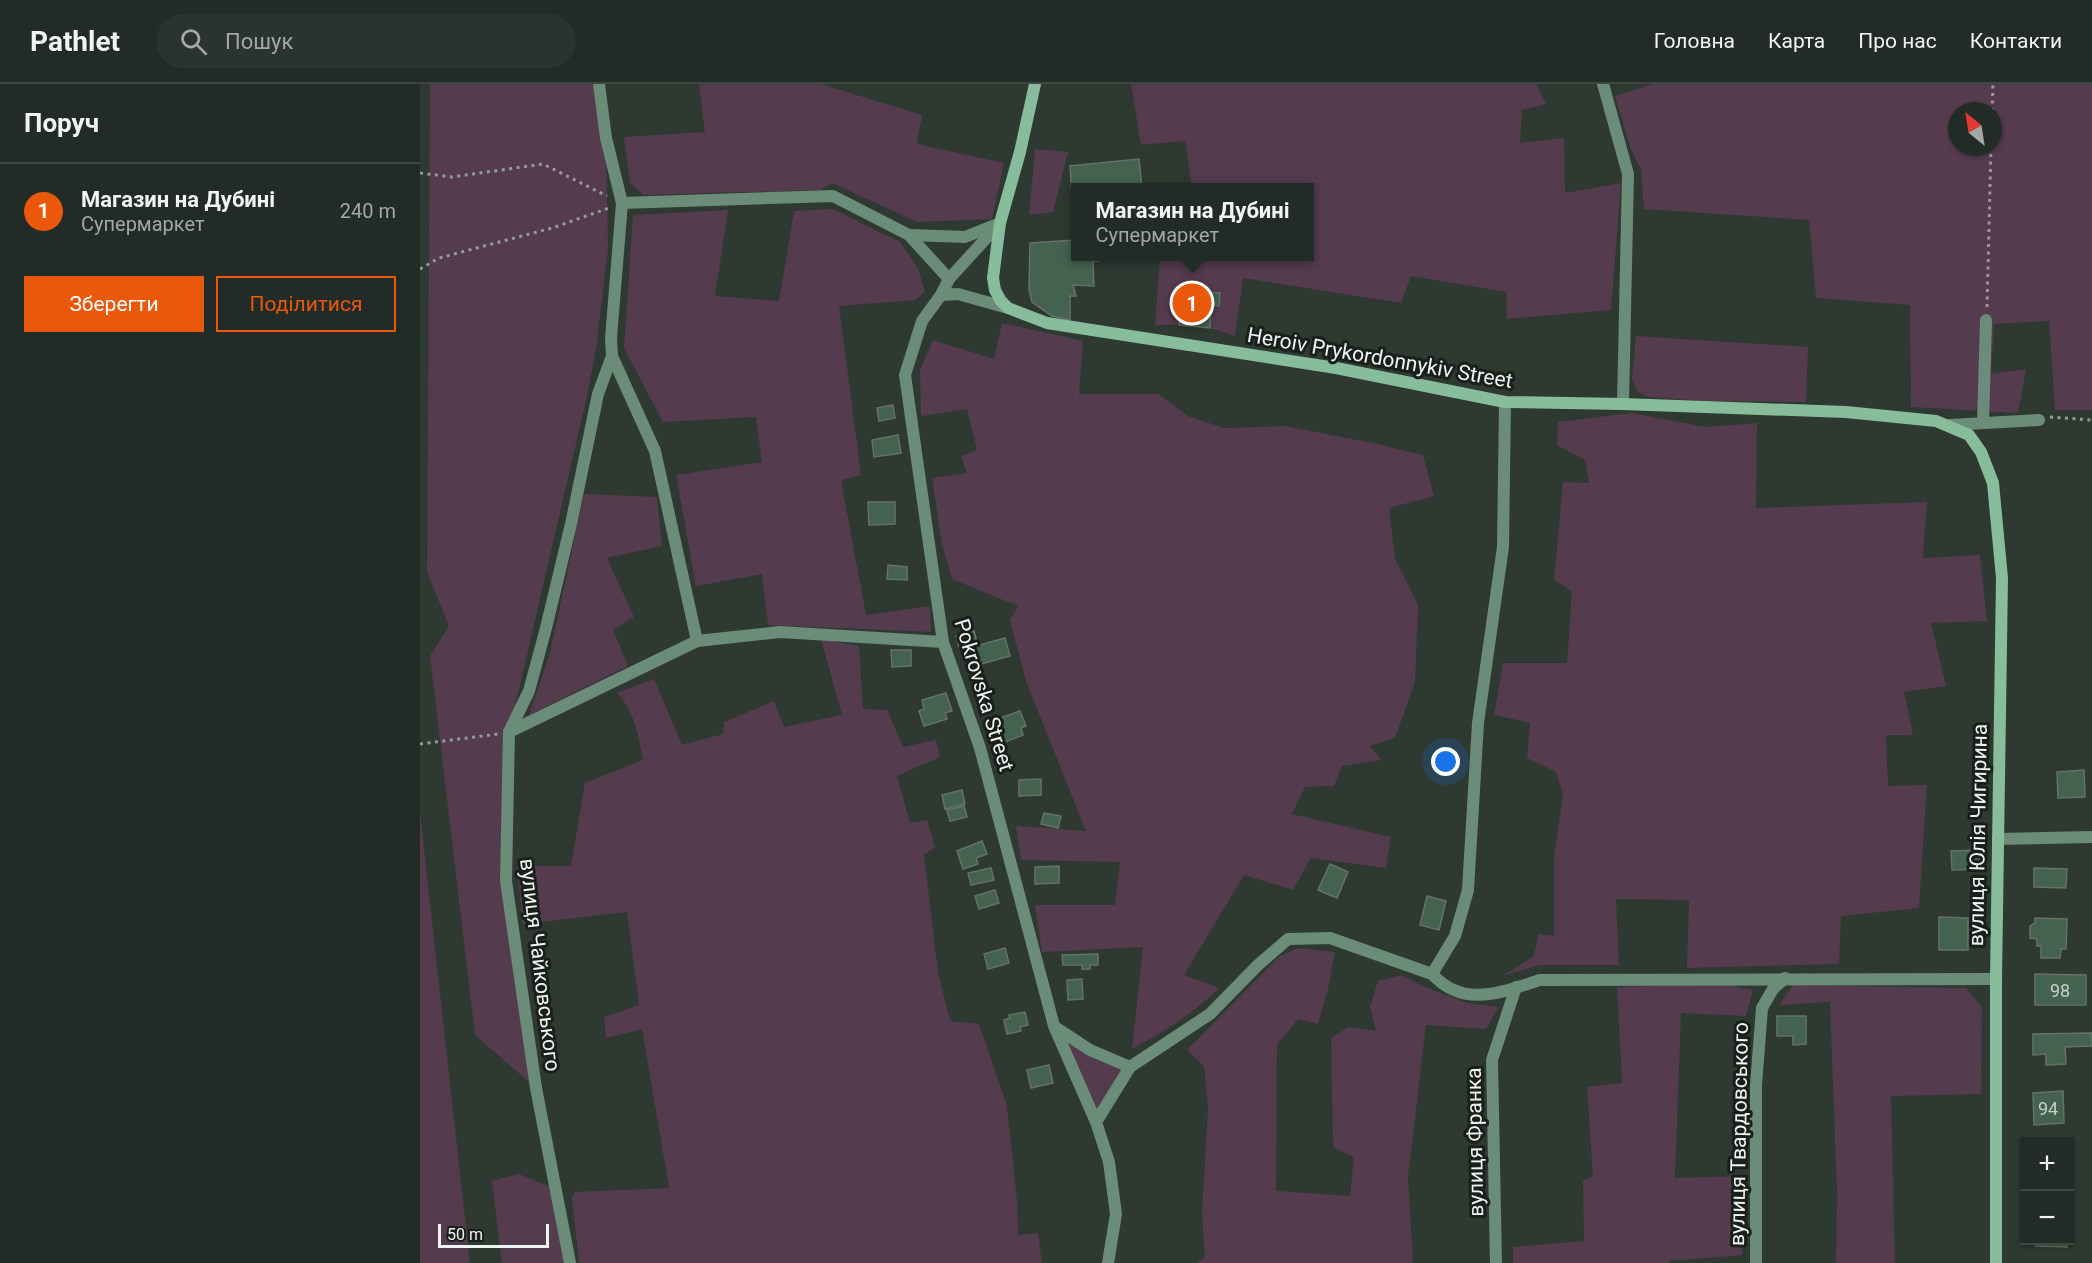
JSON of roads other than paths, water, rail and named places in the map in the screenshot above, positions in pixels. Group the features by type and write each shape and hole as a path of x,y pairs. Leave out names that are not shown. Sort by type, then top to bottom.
{"street":[{"path":"599,84 606,138 622,203 611,338 612,356 655,451 697,641"},
{"name":"Pokrovska Street","path":"1035,84 1020,152 1000,223 949,279 941,295 922,321 905,375 943,642 980,748 1054,1026 1096,1122 1109,1162 1116,1214 1108,1263"},
{"path":"1603,84 1628,174 1623,404"},
{"path":"622,203 833,196 909,235 949,279"},
{"path":"909,235 965,237 1000,223 993,278 995,290 1008,308"},
{"path":"941,295 958,294 1008,308"},
{"name":"Heroiv Prykordonnykiv Street","path":"1008,308 1047,323 1336,368 1505,402 1846,412 1936,421 1950,425 2039,420"},
{"path":"1983,423 1986,320"},
{"path":"509,732 529,691 571,524 598,394 612,356"},
{"path":"1432,974 1455,936 1468,890 1478,723 1503,547 1505,402"},
{"name":"вулиця Юлія Чигирина","path":"1950,425 1969,435 1976,443 1982,452 1993,483 2002,578 1996,979 1996,1263"},
{"path":"509,732 697,641 780,632 943,642"},
{"name":"вулиця Чайковського","path":"509,732 506,881 536,1088 570,1263"},
{"path":"1998,839 2092,837"},
{"path":"1096,1122 1130,1067 1210,1014 1258,965 1288,939 1330,938 1432,974 1442,985 1466,994 1490,995 1540,980 1996,979"},
{"name":"вулиця Твардовського","path":"1756,1263 1756,1085 1762,1008 1773,989 1785,978"},
{"name":"вулиця Франка","path":"1496,1263 1492,1060 1516,987"},
{"path":"1054,1026 1090,1050 1130,1067"}],"place":[{"name":"Магазин на Дубині","path":"1192,303"}]}
